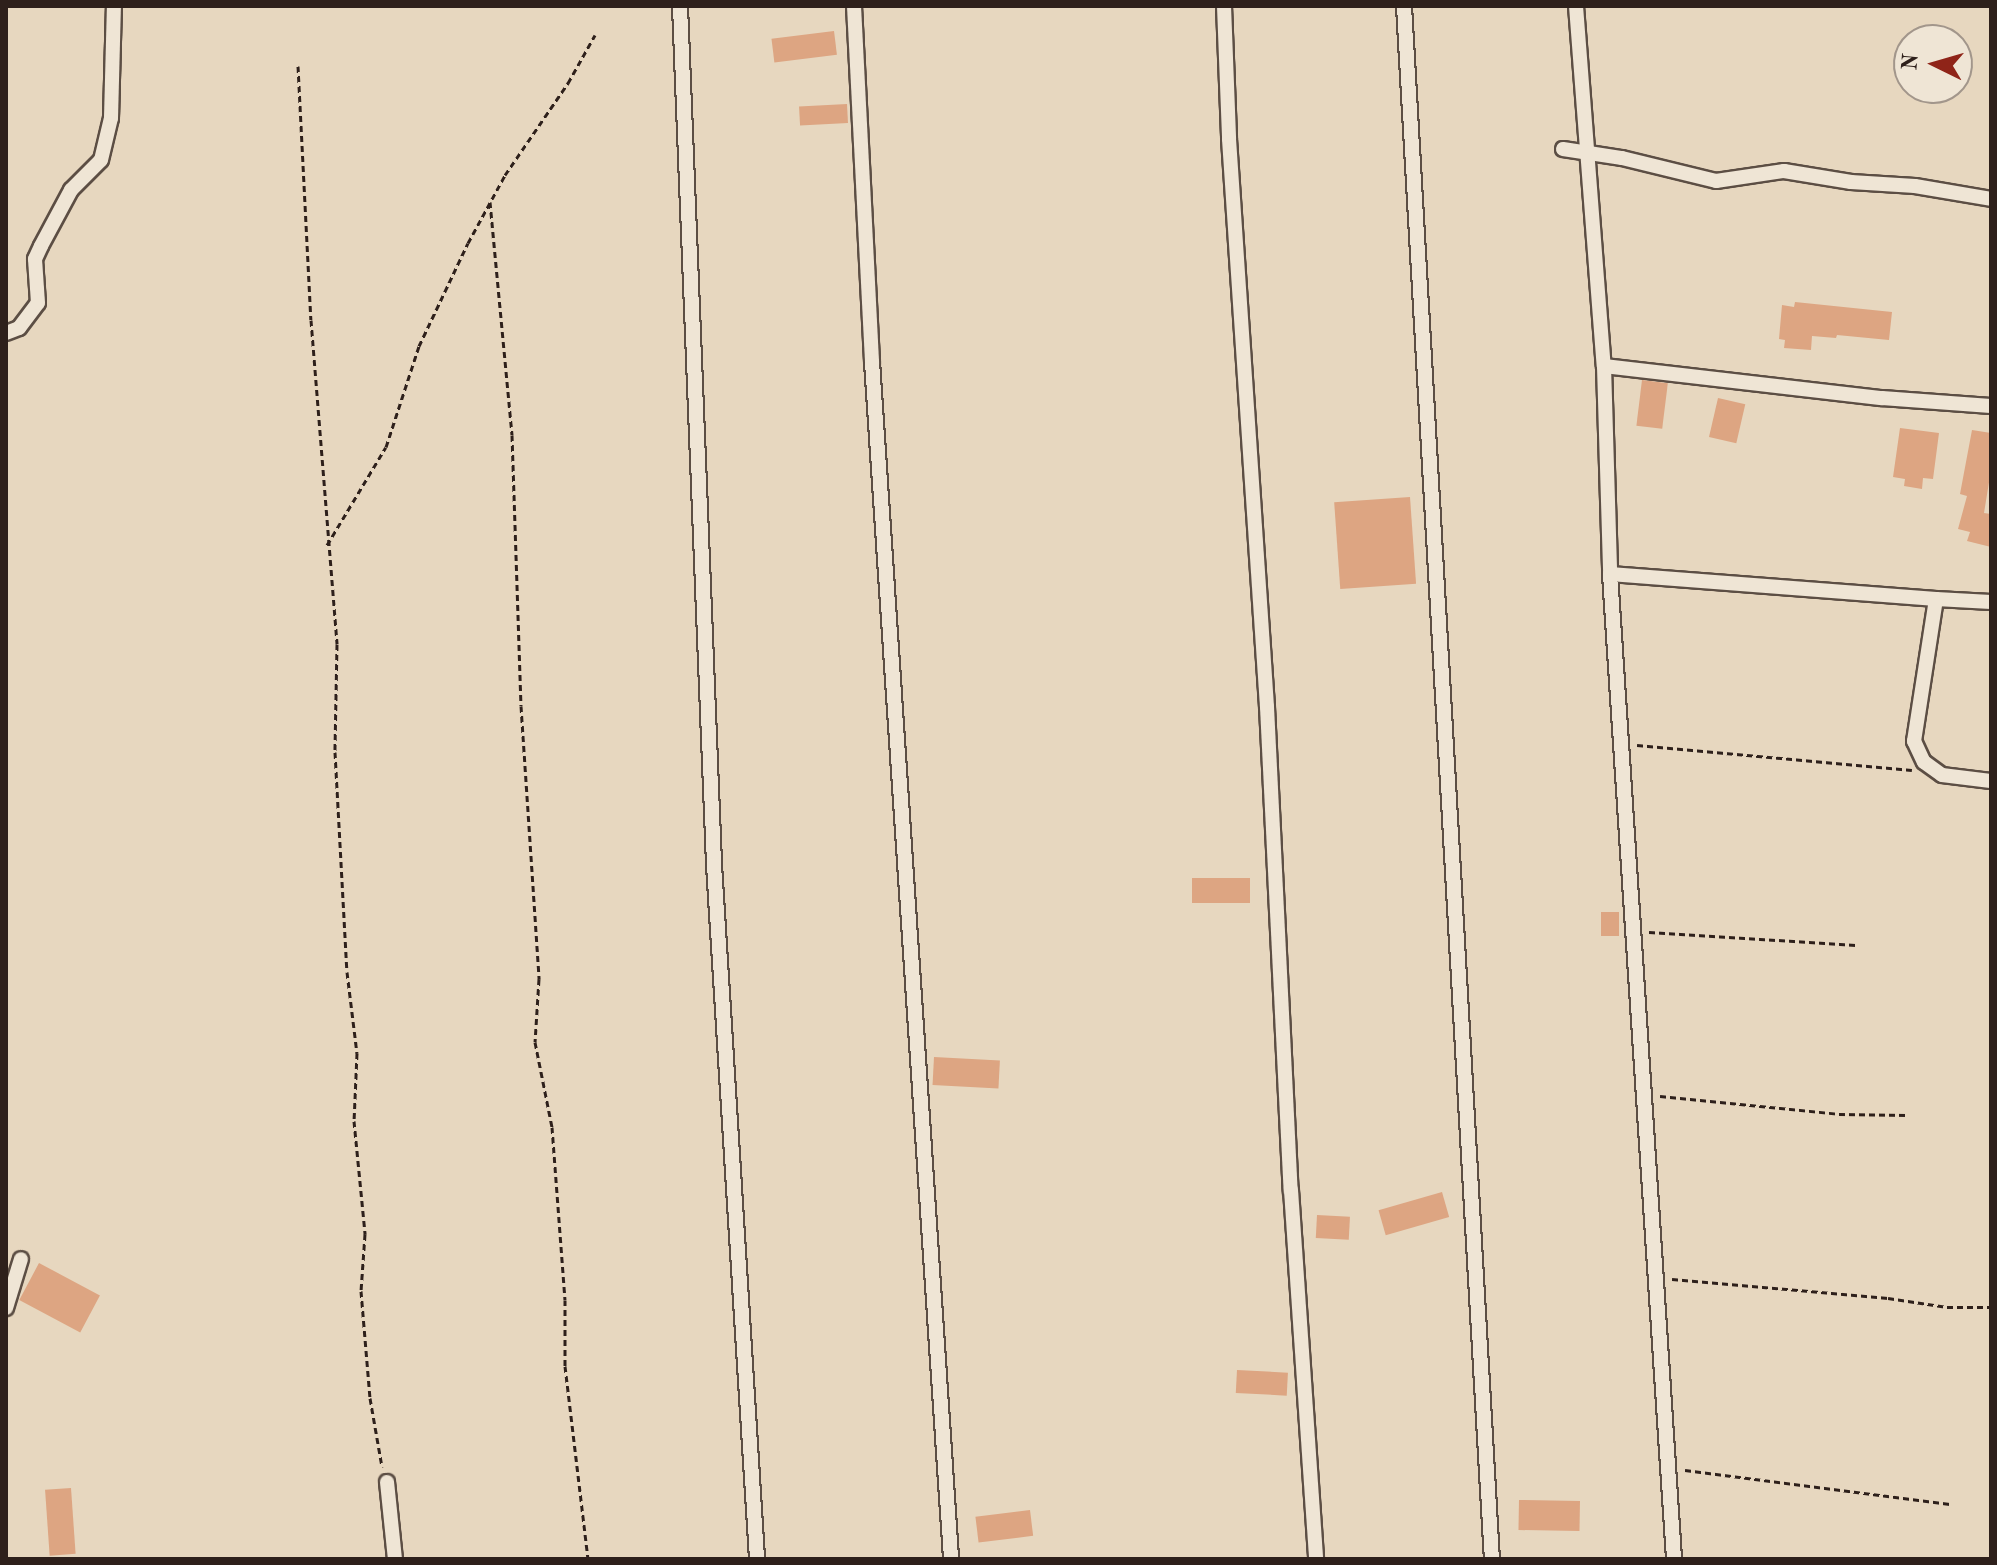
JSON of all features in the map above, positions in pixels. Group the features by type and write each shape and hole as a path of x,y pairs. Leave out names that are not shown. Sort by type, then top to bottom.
{"street":[{"path":"6,333 19,328 38,303 35,259 71,190 101,160 111,118 114,6"},
{"path":"680,6 714,865 757,1559"},
{"path":"854,6 872,362 951,1559"},
{"path":"1224,6 1229,139 1267,707 1291,1190 1316,1559"},
{"path":"1404,6 1492,1559"},
{"path":"1576,6 1604,366 1610,574 1674,1559"},
{"path":"1563,149 1586,151 1716,181 1784,171 1851,182 1915,186 1991,199"},
{"path":"1604,366 1882,398 1991,406"},
{"path":"1610,574 1991,602"},
{"path":"1936,599 1914,741 1924,762 1942,775 1991,781"},
{"path":"6,1308 21,1259"},
{"path":"387,1482 395,1559"}],"path":[{"path":"327,545 386,447 419,346 490,202 595,35"},
{"path":"298,66 306,249 337,644 335,752 347,972 357,1053 354,1121 365,1234 361,1291 377,1452 387,1482"},
{"path":"490,202 512,435 521,706 539,979 535,1042 552,1127 565,1300 565,1366 588,1559"},
{"path":"1621,744 1942,775"},
{"path":"1633,932 1856,945"},
{"path":"1644,1094 1839,1114 1907,1115"},
{"path":"1656,1277 1888,1298 1947,1307 1991,1307"},
{"path":"1669,1469 1952,1504"}],"building":[{"path":"834,31 837,55 774,62 771,39"},
{"path":"847,104 848,123 800,125 799,107"},
{"path":"1795,302 1892,312 1889,340 1812,336 1811,350 1784,348 1785,340 1779,339 1782,305 1794,307"},
{"path":"1642,380 1668,383 1662,429 1636,426"},
{"path":"1718,398 1745,404 1736,443 1709,437"},
{"path":"1900,428 1939,433 1933,479 1923,478 1922,489 1904,486 1905,479 1893,477"},
{"path":"1972,430 1991,433 1991,470 1984,513 1991,514 1991,547 1967,541 1970,532 1958,529 1967,496 1960,494"},
{"path":"1410,497 1416,584 1340,589 1334,502"},
{"path":"1192,878 1250,878 1250,903 1192,903"},
{"path":"1601,912 1619,912 1619,936 1601,936"},
{"path":"934,1057 1000,1060 998,1088 933,1085"},
{"path":"1442,1192 1449,1217 1386,1235 1379,1210"},
{"path":"1317,1215 1350,1217 1349,1240 1316,1238"},
{"path":"39,1263 100,1295 80,1332 19,1300"},
{"path":"1237,1370 1288,1373 1287,1396 1236,1393"},
{"path":"71,1488 76,1554 50,1556 45,1490"},
{"path":"1519,1500 1580,1501 1579,1531 1518,1530"},
{"path":"1030,1510 1033,1536 979,1543 975,1517"}]}
